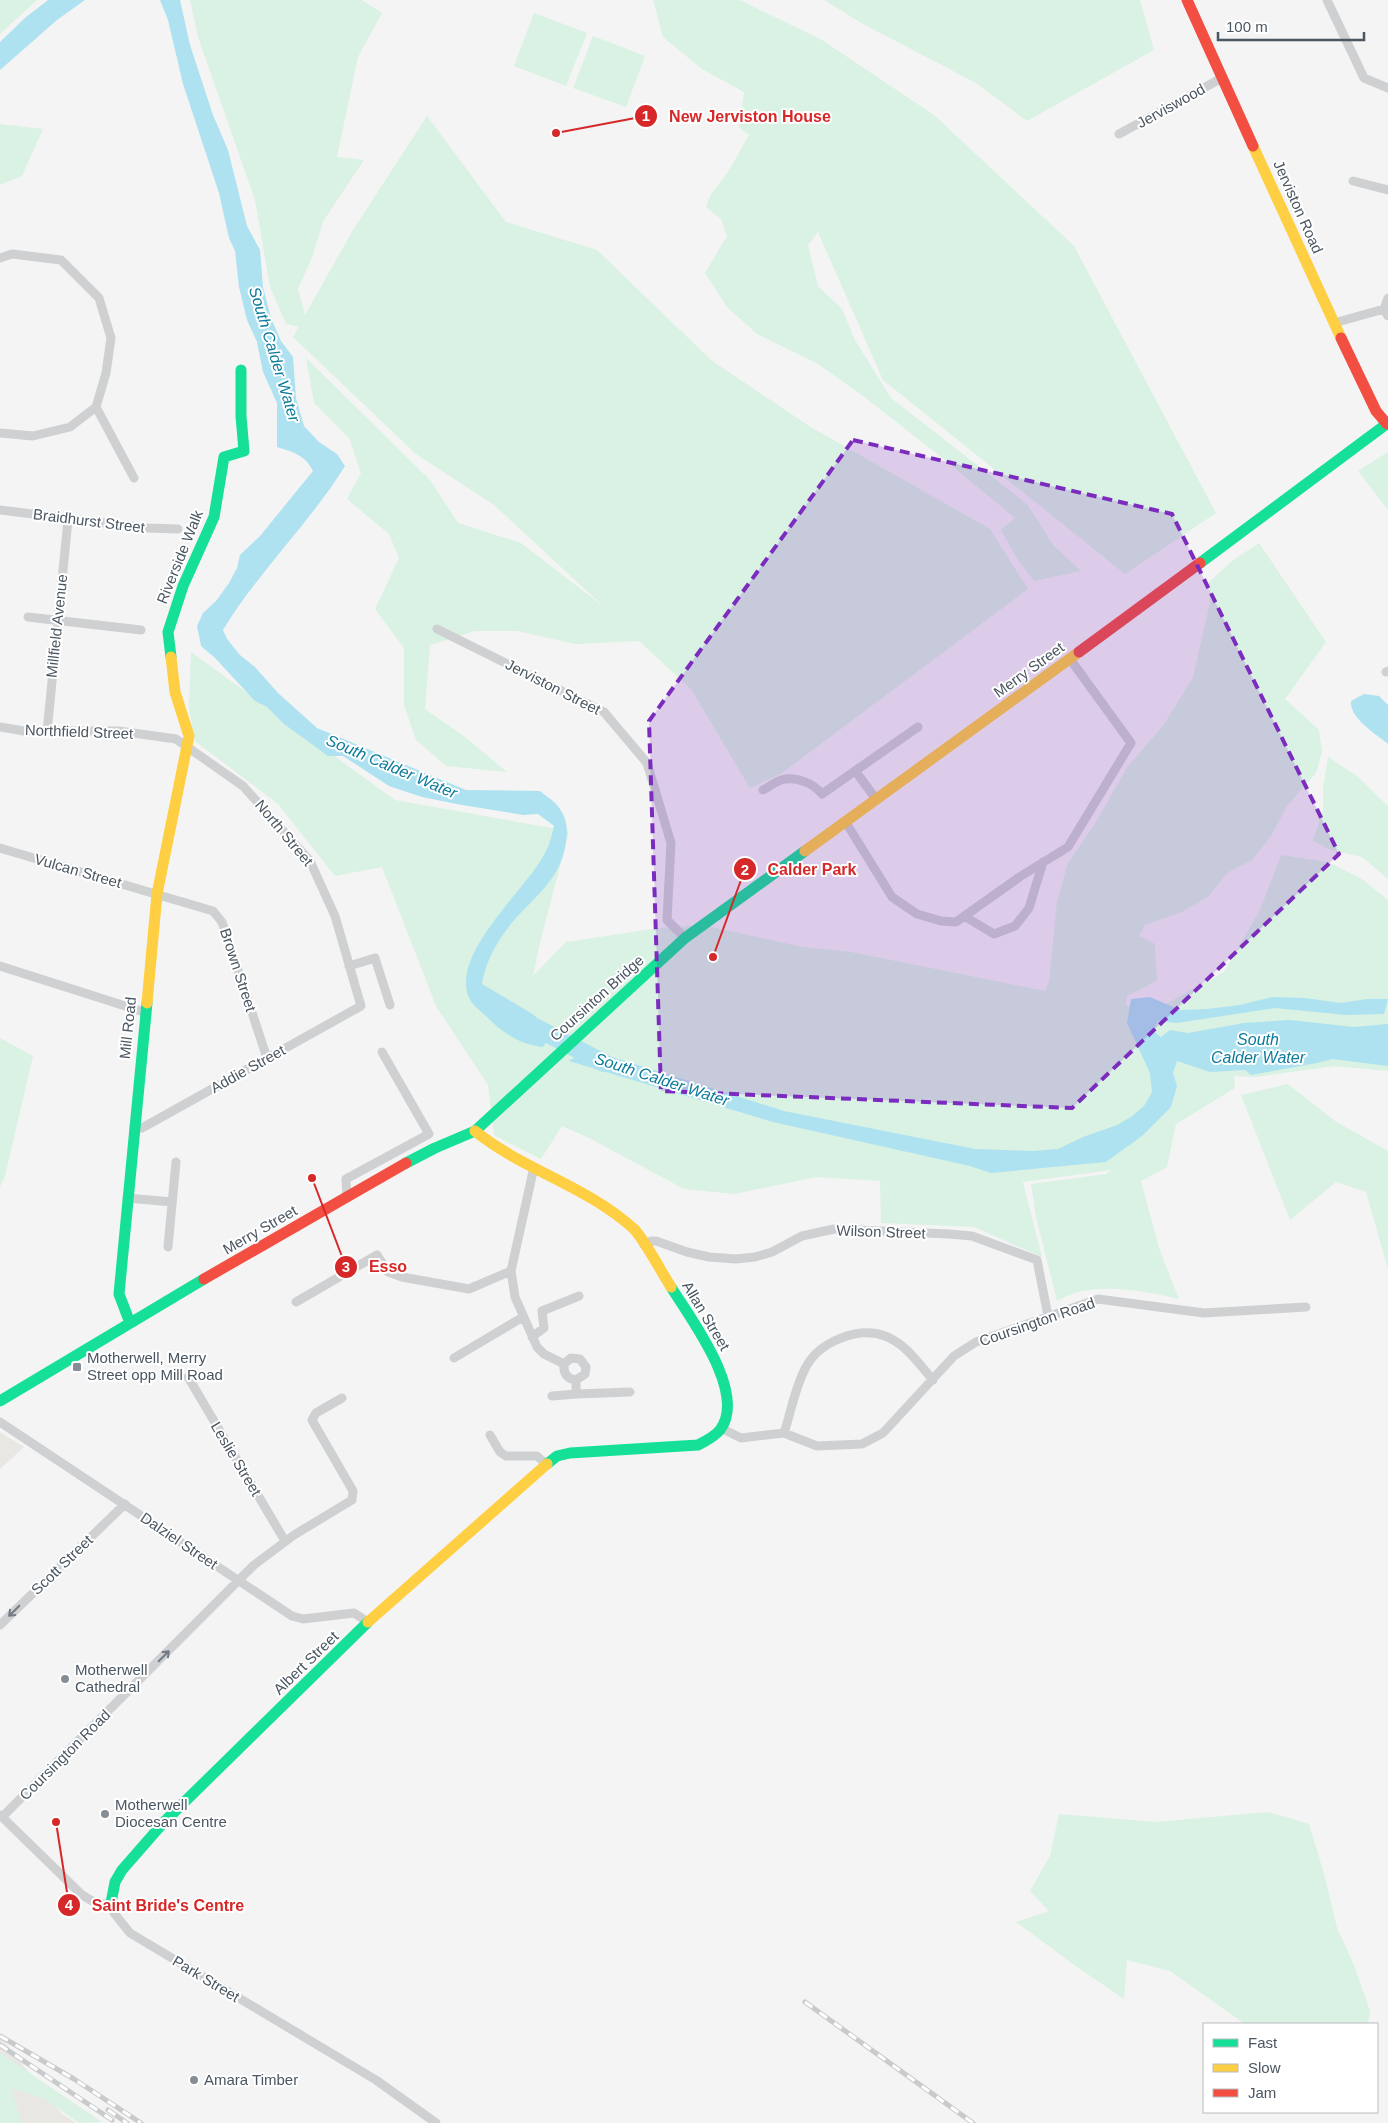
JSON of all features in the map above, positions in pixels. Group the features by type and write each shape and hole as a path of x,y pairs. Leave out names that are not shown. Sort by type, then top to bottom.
{"street":[{"path":"1327,0 1364,78 1388,88"},
{"name":"Jerviston Road","path":"1191,1 1222,78 1334,323 1376,411 1387,423"},
{"name":"Jerviswood","path":"1119,134 1222,78"},
{"path":"1353,181 1388,190"},
{"path":"0,258 12,254 61,260 99,298 111,338 106,374 96,407 70,427 33,436 0,433"},
{"path":"1334,323 1386,312 1388,298"},
{"name":"Riverside Walk","path":"187,741 175,692 168,632 183,586 214,518 224,457 244,451 241,416 241,370"},
{"path":"96,407 134,478"},
{"name":"Merry Street","path":"685,938 1070,659 1387,423"},
{"name":"Braidhurst Street","path":"0,510 68,520 147,528 178,528"},
{"name":"Millfield Avenue","path":"46,732 68,520"},
{"path":"28,617 141,630"},
{"name":"Jerviston Street","path":"437,629 604,712 647,763 671,843 667,920 685,938"},
{"path":"845,821 892,898 917,914 941,921 956,922 1068,847 1131,743 1070,659"},
{"name":"Northfield Street","path":"0,726 24,731 46,732 119,731 187,741"},
{"path":"763,790 780,780 795,780 803,781 816,787 822,794 918,727"},
{"name":"Mill Road","path":"130,1323 119,1294 144,1012 156,894 187,741"},
{"name":"North Street","path":"187,741 243,786 310,861 335,916 361,1006"},
{"path":"856,772 876,799"},
{"name":"Vulcan Street","path":"0,848 156,894"},
{"path":"964,916 994,934 1015,926 1029,908 1043,862"},
{"name":"Brown Street","path":"156,894 208,908 220,918 267,1058"},
{"name":"Coursinton Bridge","path":"529,1081 685,938"},
{"path":"349,966 375,958 390,1005"},
{"path":"0,966 144,1012"},
{"name":"Addie Street","path":"134,1127 142,1128 361,1006"},
{"path":"347,1198 346,1179 428,1134 382,1052"},
{"name":"Merry Street","path":"0,1401 402,1165 454,1138 475,1131 529,1081"},
{"name":"Allan Street","path":"475,1131 491,1144 590,1197 634,1230 719,1367 727,1405 726,1417 721,1428"},
{"path":"168,1247 176,1162"},
{"path":"534,1167 511,1271 515,1296 537,1347 544,1354 564,1364 567,1376 576,1380"},
{"path":"127,1198 172,1202"},
{"name":"Wilson Street","path":"644,1245 651,1241 656,1241 709,1258 736,1259 755,1257 772,1252 802,1236 834,1229 972,1236 1037,1260 1048,1316"},
{"path":"296,1302 378,1255 388,1272 402,1277 469,1289 511,1271"},
{"path":"532,1336 544,1328 542,1311 579,1296"},
{"name":"Coursington Road","path":"784,1432 817,1446 862,1444 884,1432 954,1356 976,1342 1098,1299 1204,1313 1306,1307"},
{"path":"454,1358 524,1317"},
{"path":"490,1435 500,1452 506,1456 537,1456 546,1464 557,1456 570,1452 698,1445 711,1439 721,1428 741,1438 784,1432 805,1368 813,1356 834,1341 858,1334 886,1336 898,1343 912,1355 933,1380"},
{"path":"564,1364 571,1358 583,1361 586,1371 582,1377 576,1380"},
{"name":"Leslie Street","path":"188,1377 285,1541"},
{"path":"576,1380 576,1394"},
{"path":"552,1396 630,1392"},
{"name":"Coursington Road","path":"1,1816 254,1566 285,1541 352,1500 354,1497 353,1491 312,1420 316,1413 342,1398"},
{"name":"Dalziel Street","path":"0,1422 292,1616 303,1619 354,1613 368,1622"},
{"name":"Albert Street","path":"111,1903 115,1882 122,1870 171,1816 368,1622 546,1464"},
{"name":"Scott Street","path":"0,1625 125,1504"},
{"path":"1,1816 81,1894 91,1901 103,1905 111,1903"},
{"name":"Park Street","path":"111,1903 114,1913 130,1933 376,2080 436,2123"}],"highlighted area":[{"path":"853,440 1172,514 1339,854 1072,1108 661,1091 649,721"}],"shaded area":[{"path":"0,1432 24,1447 0,1469"},
{"path":"0,2036 61,2113 76,2123 0,2123"}],"green space":[{"path":"0,0 37,0 0,34"},
{"path":"190,0 362,0 382,13 358,57 337,157 364,160 324,220 311,260 298,289 305,315 353,230 427,116 506,222 597,250 711,360 809,426 990,529 1028,589 782,773 750,788 691,689 639,641 575,644 517,631 475,631 430,645 425,709 465,737 507,772 446,766 416,740 404,705 404,648 375,609 399,558 389,534 347,499 361,473 349,438 314,403 306,358 430,480 458,523 521,543 604,607 494,505 416,454 293,337 299,327 286,324 270,287 255,200 198,37"},
{"path":"653,0 740,0 822,40 934,115 1074,246 1216,513 1125,574 883,380 818,232 808,245 818,286 842,309 855,340 891,398 1027,504 1054,546 1081,571 1034,581 1018,560 1001,530 1015,518 867,399 818,364 757,334 727,307 705,273 727,236 721,219 706,207 711,194 728,172 749,135 739,127 744,92 702,69 663,37"},
{"path":"824,0 1140,0 1154,50 1027,121 976,83 863,24"},
{"path":"534,13 587,33 566,86 514,66"},
{"path":"593,36 645,56 626,107 573,88"},
{"path":"0,124 43,129 22,176 0,185"},
{"path":"1388,452 1388,510 1358,471"},
{"path":"1259,543 1326,642 1285,699 1319,730 1322,752 1316,773 1287,806 1271,836 1252,860 1227,873 1209,896 1182,912 1145,925 1139,936 1155,944 1157,981 1127,996 1126,1006 1166,1004 1224,972 1260,910 1281,855 1328,862 1362,879 1388,900 1388,1071 1335,1066 1256,1077 1234,1076 1235,1088 1176,1124 1167,1167 1141,1181 1159,1248 1179,1299 1119,1289 1095,1289 1070,1295 1057,1301 1036,1217 1031,1184 1106,1174 1111,1170 1023,1182 1042,1257 974,1227 881,1223 880,1181 817,1177 734,1194 684,1189 591,1139 562,1126 541,1159 494,1135 488,1085 436,1006 382,867 335,876 278,804 195,741 189,708 191,652 395,800 569,831 533,976 566,942 659,928 703,925 803,947 851,952 1045,991 1049,981 1057,902 1068,863 1096,822 1128,766 1163,726 1193,677 1210,603 1209,582 1232,561"},
{"path":"1328,757 1357,776 1388,806 1388,879 1362,857 1331,850 1313,841 1323,810 1323,788"},
{"path":"0,1038 33,1056 5,1176 0,1187"},
{"path":"1288,1084 1335,1121 1388,1151 1388,1269 1366,1192 1336,1182 1290,1220 1241,1095"},
{"path":"1268,1812 1309,1824 1325,1877 1337,1928 1354,1965 1370,2011 1368,2023 1244,2023 1170,1971 1127,1960 1124,1999 1016,1922 1049,1911 1030,1891 1050,1856 1059,1814 1156,1822"},
{"path":"0,2053 102,2122 79,2123 44,2099 11,2088 22,2123 0,2123"}],"water":[{"path":"48,0 85,0 57,20 0,70 0,42 26,17"},
{"name":"South Calder Water","path":"160,0 180,0 190,45 213,115 228,150 247,226 260,250 263,287 271,318 281,341 293,357 296,398 304,426 319,442 337,454 345,466 316,508 252,588 223,630 227,639 240,655 255,667 278,693 317,728 466,790 540,791 558,806 566,821 567,833 563,856 558,868 543,889 503,935 488,962 482,984 531,1013 553,1031 543,1047 520,1041 493,1023 470,1001 466,980 470,961 480,941 537,866 551,839 554,826 538,814 523,815 422,797 389,786 343,756 328,756 284,724 267,707 255,701 215,658 201,646 197,626 203,613 216,601 229,583 237,568 240,555 260,536 313,471 302,458 277,447 277,403 263,372 257,342 247,320 239,287 235,251 229,238 219,193 183,84 168,20"},
{"path":"1364,694 1379,696 1388,705 1388,744 1364,725 1354,713 1351,701"},
{"name":"South Calder Water","path":"1150,997 1180,1010 1240,1005 1272,997 1305,998 1341,1003 1367,999 1388,999 1384,1014 1346,1015 1275,1008 1177,1023 1158,1021 1153,1031 1161,1037 1170,1030 1188,1033 1244,1023 1290,1020 1354,1027 1388,1024 1388,1066 1332,1059 1251,1075 1245,1070 1210,1072 1177,1061 1173,1073 1177,1086 1171,1107 1142,1136 1106,1162 991,1173 970,1166 773,1122 569,1061 587,1049 784,1111 975,1149 1033,1151 1058,1149 1083,1137 1117,1125 1131,1117 1144,1106 1152,1092 1150,1073 1127,1023 1131,999"}],"waterway":[{"name":"South Calder Water","path":"529,1024 604,1063"}],"railway":[{"path":"805,2002 973,2123"},
{"path":"0,2036 74,2079 141,2123"},
{"path":"0,2045 112,2120"},
{"path":"108,2110 127,2123"}],"traffic: fast":[{"path":"171,657 168,632 183,586 214,517 224,457 244,451 241,416 241,370"},
{"path":"1200,563 1388,423"},
{"path":"406,1163 475,1131 685,938 805,851"},
{"path":"130,1323 119,1294 147,1003"},
{"path":"0,1401 204,1279"},
{"path":"547,1464 557,1456 570,1453 698,1445 713,1437 720,1430 727,1415 727,1396 722,1377 702,1336 671,1287"},
{"path":"111,1903 115,1882 122,1870 164,1822 368,1622"}],"traffic: slow":[{"path":"1253,146 1341,338"},
{"path":"805,851 1079,652"},
{"path":"147,1003 157,894 189,736 175,692 171,657"},
{"path":"475,1131 513,1157 576,1189 616,1214 638,1234 671,1287"},
{"path":"368,1622 547,1464"}],"traffic: jam":[{"path":"1187,0 1253,146"},
{"path":"1341,338 1376,411 1387,424"},
{"path":"1079,652 1200,563"},
{"path":"204,1279 406,1163"}],"place":[{"name":"New Jerviston House","path":"556,133"},
{"name":"Calder Park","path":"713,957"},
{"name":"Esso","path":"312,1178"},
{"name":"Motherwell, Merry Street opp Mill Road","path":"77,1367"},
{"name":"Motherwell Cathedral","path":"65,1679"},
{"name":"Motherwell Diocesan Centre","path":"105,1814"},
{"name":"Saint Bride's Centre","path":"56,1822"},
{"name":"Amara Timber","path":"194,2080"}]}
